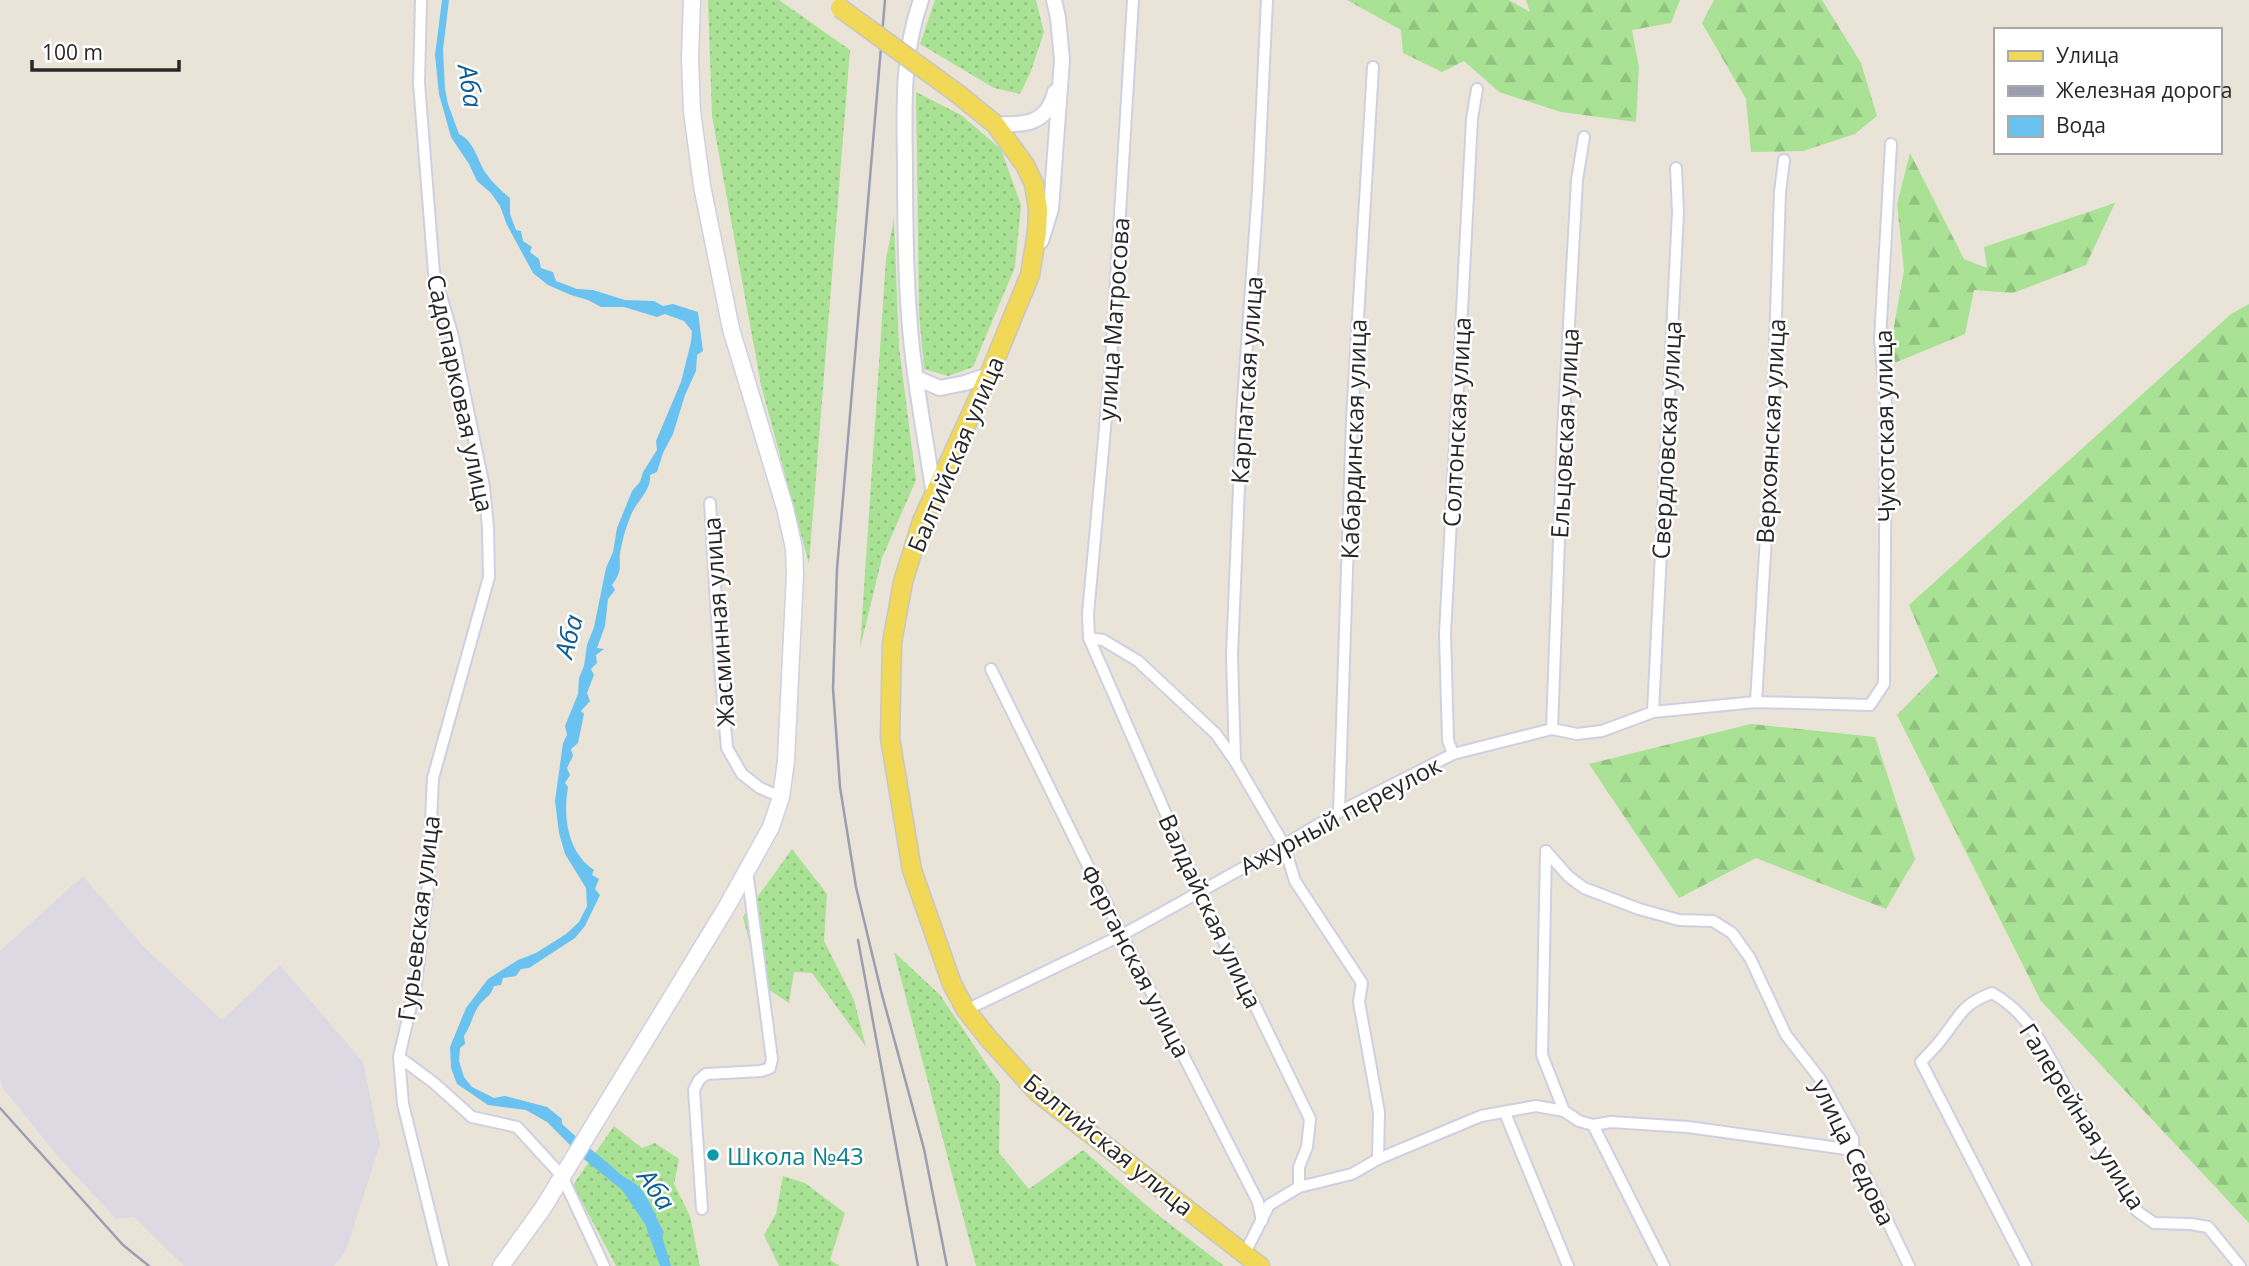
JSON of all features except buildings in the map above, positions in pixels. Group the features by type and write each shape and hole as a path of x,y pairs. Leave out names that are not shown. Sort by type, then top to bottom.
{"main road":[{"path":"501,1266 543,1208 747,871 771,827 781,797 788,735 794,548 785,508 731,329 702,186 692,111 692,0"},
{"name":"Балтийская улица","path":"835,4 996,124 1013,146 1034,184 1038,209 1031,275 922,522 903,582 892,643 890,738 912,870 952,984 966,1010 1038,1093 1260,1266"}],"street":[{"name":"Садопарковая улица","path":"421,0 419,83 434,273 458,359 484,487 489,577 433,778"},
{"path":"921,0 915,17 904,85 908,300 916,378 934,495"},
{"path":"1031,275 1051,209 1062,60 1054,0"},
{"name":"улица Матросова","path":"1089,638 1087,614 1111,362 1133,0"},
{"name":"Карпатская улица","path":"1235,761 1233,655 1242,415 1258,189 1267,0"},
{"path":"996,124 1038,120 1054,99 1062,60"},
{"name":"Кабардинская улица","path":"1339,812 1352,419 1373,67"},
{"name":"Солтонская улица","path":"1453,754 1448,740 1445,634 1472,119 1477,89"},
{"name":"Ельцовская улица","path":"1552,729 1565,393 1577,180 1584,138"},
{"name":"Чукотская улица","path":"1756,702 1870,705 1884,684 1886,404 1880,340 1891,144"},
{"name":"Верхоянская улица","path":"1756,702 1772,438 1780,192 1784,160"},
{"name":"Свердловская улица","path":"1653,712 1678,212 1676,168"},
{"path":"916,378 940,388 989,375"},
{"name":"Жасминная улица","path":"710,503 727,748 741,774 760,788 781,797"},
{"name":"Карпатская улица","path":"1089,638 1104,640 1138,661 1216,734 1284,845 1295,881 1362,983 1359,1002 1379,1112 1378,1159"},
{"name":"Валдайская улица","path":"1089,638 1200,892 1310,1119 1307,1147 1299,1167 1299,1187"},
{"name":"Ферганская улица","path":"991,669 1258,1202 1262,1222"},
{"path":"1552,729 1577,734 1602,731 1653,712 1756,702"},
{"name":"Ажурный переулок","path":"966,1010 1122,935 1339,812 1453,754 1552,729"},
{"name":"Гурьевская улица","path":"433,778 428,885 416,984 400,1057 403,1104 443,1266"},
{"name":"улица Седова","path":"1564,1111 1542,1055 1546,851 1568,876 1584,888 1639,909 1679,920 1713,921 1732,933 1750,958 1786,1035 1820,1079 1853,1139 1853,1150 1909,1266"},
{"path":"702,1209 694,1090 696,1084 706,1074 761,1071 769,1068 772,1059 747,871"},
{"name":"Галерейная улица","path":"2026,1266 1921,1062 1941,1040 1960,1011 1977,999 1992,993 2010,1002 2039,1035 2066,1089 2137,1210 2154,1223 2208,1227 2240,1266"},
{"name":"Гурьевская улица","path":"400,1057 472,1117 517,1126 564,1172 598,1264"},
{"path":"1245,1253 1269,1205 1299,1187 1352,1174 1378,1159 1481,1116 1536,1106 1564,1111 1579,1121 1593,1125 1611,1122 1688,1127 1853,1150"},
{"path":"1506,1113 1568,1266"},
{"path":"1593,1125 1664,1266"}],"shaded area":[{"path":"83,876 143,946 222,1020 280,965 363,1062 380,1144 346,1251 334,1266 184,1266 134,1217 116,1219 55,1153 2,1087 0,951"}],"green space":[{"path":"708,0 779,0 850,50 809,564 761,385 712,116"},
{"path":"935,0 1036,0 1044,32 1020,94 994,88 920,44"},
{"path":"1347,0 1509,0 1530,12 1526,0 1680,0 1671,23 1632,30 1639,67 1636,122 1561,112 1499,92 1464,61 1442,72 1403,53 1401,30"},
{"path":"1714,0 1822,0 1861,63 1877,116 1855,134 1803,151 1751,152 1746,99 1702,23"},
{"path":"916,92 961,115 1001,149 1021,205 1015,267 973,367 948,376 924,369 919,313"},
{"path":"1910,153 1964,259 1987,268 1984,247 2115,203 2086,265 2013,293 1974,290 1965,334 1887,366 1904,270 1897,204"},
{"path":"894,219 899,347 916,480 882,558 860,648 886,259"},
{"path":"2249,304 2249,1223 2041,1001 1897,715 1938,673 1909,605 2231,314"},
{"path":"1751,724 1875,737 1915,859 1886,909 1756,858 1679,898 1589,764"},
{"path":"792,849 827,894 824,941 854,1000 866,1047 812,973 794,972 789,1003 760,984 743,917"},
{"path":"894,952 940,995 1000,1084 999,1153 1029,1189 1083,1150 1153,1211 1224,1266 976,1266"},
{"path":"614,1126 642,1148 655,1143 679,1159 674,1184 690,1216 700,1266 616,1266 573,1185"},
{"path":"783,1176 805,1183 845,1213 830,1260 840,1266 779,1266 764,1235 776,1214"}],"water":[{"path":"442,0 449,0 443,50 445,89 459,134 472,146 490,179 510,198 510,214 516,230 521,231 523,241 532,247 530,252 539,259 541,268 553,272 556,281 577,289 593,290 625,300 654,301 663,306 673,304 698,312 703,351 697,355 696,371 657,472 650,475 649,486 633,510 627,527 620,553 620,570 612,585 615,590 608,599 605,626 597,648 604,649 596,655 597,663 591,669 594,675 587,693 590,701 581,711 584,714 578,743 571,749 573,756 567,768 570,775 565,783 568,787 566,810 569,833 578,854 594,870 592,875 599,879 595,889 600,895 585,926 575,938 529,968 521,969 516,976 503,978 501,985 494,986 480,1004 464,1036 465,1044 460,1048 459,1061 464,1077 472,1087 494,1098 505,1096 547,1107 562,1119 562,1124 638,1186 664,1232 662,1236 671,1266 660,1266 645,1224 622,1190 585,1160 547,1122 526,1110 488,1105 457,1084 451,1068 450,1047 466,1008 488,979 566,934 579,922 587,906 586,888 565,854 555,801 563,743 567,735 565,726 578,694 579,678 617,528 632,491 640,482 657,450 656,441 681,382 692,331 684,321 665,314 657,317 624,307 601,307 548,285 533,273 507,225 500,206 491,193 477,181 451,137 439,94 435,55"}],"railway":[{"path":"885,0 837,569 833,688 840,787 856,887 924,1149 947,1266"},
{"path":"858,940 918,1266"},
{"path":"0,1108 123,1245 149,1266"}],"place":[{"name":"Школа №43","path":"713,1155"}],"water label":[{"name":"Аба","path":"471,86"},
{"name":"Аба","path":"568,636"},
{"name":"Аба","path":"657,1189"}]}
